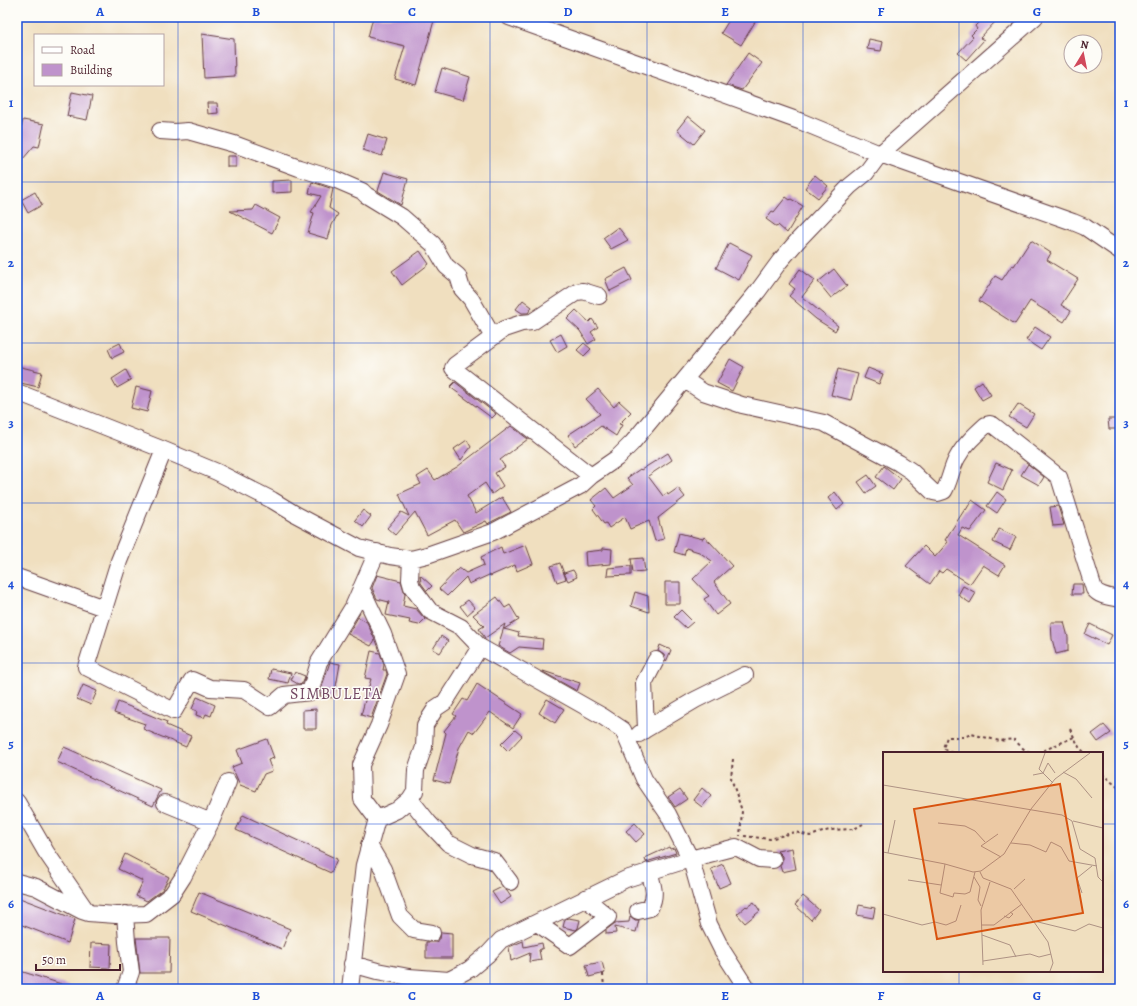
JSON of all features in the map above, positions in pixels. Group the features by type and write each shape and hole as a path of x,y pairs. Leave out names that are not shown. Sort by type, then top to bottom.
{"street":[{"path":"509,17 802,122 880,154 1073,222 1085,227 1120,251"},
{"path":"17,392 217,472 272,500 359,548 390,556 411,559 427,556 493,532 573,490 617,458 632,443 685,380 800,238 850,186 866,173 880,154 1035,17"},
{"path":"160,131 188,131 234,144 334,179 362,191 402,217 433,244 446,266 458,276 462,289 471,299 493,337"},
{"path":"591,476 454,370 455,365 510,326 532,322 577,292 583,291 599,296"},
{"path":"685,380 703,392 742,405 824,423 900,463 911,471 933,492 938,493 944,491 949,475 957,458 968,442 986,425 993,425 1059,477 1094,589 1097,593 1102,595 1120,599"},
{"path":"164,450 118,561 86,667 174,711 192,680 210,688 244,690 270,707 284,695 310,692 319,662 353,607 377,552"},
{"path":"411,559 410,580 412,587 430,611 460,627 480,647 602,716 623,730 644,779 668,814 690,858 709,924 722,950 747,989"},
{"path":"17,577 104,608"},
{"path":"361,588 383,634 397,674 379,725 361,765 362,799 377,819"},
{"path":"350,989 364,865 377,819 397,810 410,799 415,791 416,770 424,747 425,725 436,708 445,702 480,647"},
{"path":"646,729 644,683 656,660"},
{"path":"628,743 646,729 695,700 745,675"},
{"path":"17,882 36,887 88,913 146,914 172,894 183,877 211,822 228,782"},
{"path":"410,799 429,823 448,843 472,855 494,861 510,882"},
{"path":"17,802 46,852 88,913"},
{"path":"165,803 211,822"},
{"path":"352,964 377,971 409,977 449,980 470,969 488,954 501,940 626,879 738,841 759,860 772,860"},
{"path":"369,844 383,869 400,916 414,930 432,933"},
{"path":"638,911 650,908 654,900 655,892 649,871"},
{"path":"538,923 570,946 608,917 585,898"},
{"path":"125,914 126,942 130,972 125,989"}],"path":[{"path":"1070,729 1084,752"},
{"path":"950,752 943,748 947,737 964,738 971,734 1000,741 1013,739 1026,751 1032,752"},
{"path":"1040,752 1074,737"},
{"path":"733,759 731,778 742,811 738,841 770,839 795,832 810,836 830,830 854,829 864,824"},
{"path":"1103,775 1120,789"},
{"path":"603,974 604,989"}],"building":[{"path":"373,17 435,17 416,85 395,79 405,46 368,37"},
{"path":"731,17 758,17 741,45 721,33"},
{"path":"984,17 987,19 991,17 996,21 980,38 984,40 966,60 958,53 973,37 971,35 977,29 975,26"},
{"path":"202,34 234,39 235,76 204,78"},
{"path":"869,39 883,42 881,51 867,49"},
{"path":"748,53 762,63 742,90 726,85"},
{"path":"442,68 470,77 463,100 435,92"},
{"path":"72,92 92,96 87,120 67,116"},
{"path":"207,103 217,103 218,113 208,114"},
{"path":"688,116 705,130 694,144 677,130"},
{"path":"23,120 44,124 39,147 34,146 17,166 17,146"},
{"path":"368,134 387,140 382,156 363,150"},
{"path":"227,156 236,156 236,167 227,167"},
{"path":"384,172 408,179 401,205 378,191"},
{"path":"815,175 828,186 818,198 805,188"},
{"path":"292,180 292,192 272,193 272,181"},
{"path":"312,182 333,189 329,208 338,214 332,225 328,239 308,233 314,213 311,212 321,196 309,193"},
{"path":"35,192 42,205 28,213 21,200"},
{"path":"786,197 803,206 787,233 778,225 777,227 766,219 772,211 774,212"},
{"path":"256,205 280,218 272,233 230,211 253,210"},
{"path":"618,227 628,240 611,249 603,238"},
{"path":"1031,240 1051,253 1047,260 1078,279 1061,305 1071,311 1064,322 1030,301 1015,324 979,301 995,276 1002,280 1012,265 1014,266"},
{"path":"729,243 752,255 739,280 716,268"},
{"path":"420,251 429,264 402,285 392,271"},
{"path":"626,268 632,280 610,291 605,279"},
{"path":"800,269 815,280 802,297 838,326 835,331 816,319 789,296 795,289 789,284"},
{"path":"834,269 847,286 831,298 818,282"},
{"path":"523,300 532,307 528,313 522,313 516,309"},
{"path":"576,310 589,322 592,319 598,327 591,332 596,339 588,344 580,331 567,319"},
{"path":"1035,327 1050,337 1041,350 1026,340"},
{"path":"561,334 567,346 557,352 550,340"},
{"path":"120,343 124,352 112,358 108,349"},
{"path":"584,343 591,349 584,356 577,350"},
{"path":"730,359 744,367 732,391 717,383"},
{"path":"17,366 42,372 38,387 21,383 21,381 17,380"},
{"path":"868,368 883,374 879,384 864,378"},
{"path":"838,369 858,374 851,400 831,395"},
{"path":"126,370 131,380 117,388 112,379"},
{"path":"982,381 991,395 982,400 974,387"},
{"path":"455,382 496,414 492,418 450,387"},
{"path":"136,387 152,391 147,412 131,408"},
{"path":"598,389 614,407 619,401 631,412 619,424 622,425 616,436 601,426 575,446 568,435 600,414 586,399"},
{"path":"1018,404 1034,414 1026,427 1009,417"},
{"path":"1108,419 1117,419 1117,429 1109,429"},
{"path":"511,426 528,439 500,460 505,467 495,473 503,486 492,494 485,483 467,496 476,513 502,497 511,512 488,524 486,521 463,532 455,520 427,535 415,512 395,535 387,528 401,512 409,516 399,494 421,484 417,477 428,470 435,480 457,467"},
{"path":"467,440 471,447 461,460 454,449"},
{"path":"668,453 672,460 648,476 663,496 667,493 668,495 678,488 685,497 658,518 664,539 655,541 649,521 630,529 625,517 609,528 606,523 604,524 593,509 596,506 591,500 606,488 614,498 633,485 627,478"},
{"path":"996,463 1012,470 1003,490 987,482"},
{"path":"1028,464 1044,477 1039,485 1021,475"},
{"path":"884,466 901,479 893,490 876,477"},
{"path":"868,475 876,486 866,493 858,482"},
{"path":"835,492 844,504 837,510 828,498"},
{"path":"997,492 1006,499 997,513 987,506"},
{"path":"972,500 986,510 970,531 962,528 958,535 1005,565 999,575 983,565 970,584 946,569 942,573 939,571 930,584 906,566 924,546 935,557 948,542 945,540"},
{"path":"1058,506 1064,525 1053,526 1050,507"},
{"path":"363,510 371,516 363,527 355,520"},
{"path":"999,529 1016,537 1010,550 993,542"},
{"path":"679,533 703,539 704,537 732,566 714,582 730,604 716,615 704,599 709,596 693,579 712,561 699,552 686,548 684,555 674,552"},
{"path":"526,545 533,564 517,571 515,565 469,584 466,577 447,596 439,589 459,568 466,573 484,565 481,557 501,547 503,554"},
{"path":"603,548 612,549 611,564 586,566 585,552 603,550"},
{"path":"643,558 645,571 633,572 631,559"},
{"path":"560,563 566,579 557,582 551,566"},
{"path":"631,566 631,575 607,576 608,568"},
{"path":"573,570 577,577 568,581 564,573"},
{"path":"377,575 401,581 405,594 403,606 416,609 425,619 419,625 409,623 410,620 386,615 389,602 377,599 372,588"},
{"path":"420,575 432,586 427,591 421,583"},
{"path":"665,582 680,582 680,604 665,604"},
{"path":"1073,584 1082,584 1083,594 1072,594"},
{"path":"963,586 976,593 970,603 958,595"},
{"path":"635,592 648,596 649,612 631,606"},
{"path":"497,597 505,608 510,605 519,620 504,629 519,633 518,636 543,639 542,649 519,647 510,653 498,646 505,624 485,638 479,629 484,626 473,615"},
{"path":"468,600 475,608 467,615 460,606"},
{"path":"681,610 693,622 686,628 674,617"},
{"path":"358,617 367,622 375,640 371,646 348,634"},
{"path":"1051,622 1064,622 1068,637 1068,651 1056,654 1052,639"},
{"path":"1090,624 1112,635 1107,645 1085,634"},
{"path":"441,636 448,641 440,653 433,649"},
{"path":"660,645 671,650 666,662 664,655 658,651"},
{"path":"371,651 380,653 384,665 383,670 386,670 387,674 371,718 361,715 371,679 365,678"},
{"path":"330,662 340,664 334,698 320,696"},
{"path":"271,669 291,673 288,683 269,679"},
{"path":"295,672 305,676 303,683 298,684 291,680"},
{"path":"543,672 580,683 577,691"},
{"path":"477,684 522,714 513,728 490,712 474,733 469,730 459,748 449,784 434,780 446,733 444,731 456,716 453,714 463,699 467,701"},
{"path":"83,685 97,691 91,705 77,699"},
{"path":"197,697 215,705 211,716 206,714 204,718 196,715 197,711 192,709"},
{"path":"547,699 564,709 555,723 539,713"},
{"path":"118,702 167,722 166,725 191,736 186,747 143,729 145,724 114,713"},
{"path":"316,709 316,729 303,729 303,710"},
{"path":"1104,725 1111,733 1098,742 1092,734"},
{"path":"515,730 522,736 508,751 501,744"},
{"path":"267,739 274,758 268,760 272,771 264,774 256,791 240,785 232,767 242,763 237,750"},
{"path":"64,747 161,790 153,806 57,762"},
{"path":"702,788 711,796 702,807 693,800"},
{"path":"680,789 687,799 675,807 668,797"},
{"path":"243,815 337,859 331,873 236,830"},
{"path":"635,823 645,834 636,842 626,831"},
{"path":"669,847 670,849 674,848 676,853 646,862 645,858"},
{"path":"792,848 796,869 782,872 780,866 782,856 777,851"},
{"path":"125,854 169,877 163,889 147,901 136,896 143,881 118,869"},
{"path":"723,864 731,883 719,888 711,869"},
{"path":"502,887 511,897 500,904 492,892"},
{"path":"199,892 290,929 282,949 191,911"},
{"path":"803,896 819,910 811,920 795,905"},
{"path":"17,897 75,919 68,943 17,923"},
{"path":"754,902 760,911 745,923 737,914 746,906 747,907"},
{"path":"859,905 875,908 873,918 857,915"},
{"path":"630,916 635,920 639,920 636,932 615,927 616,933 606,934 606,930 615,923 629,922"},
{"path":"565,919 580,920 576,930 563,927"},
{"path":"441,932 452,933 452,958 426,958 426,942 436,942 440,939"},
{"path":"136,938 170,938 169,973 140,973"},
{"path":"523,941 524,947 542,943 543,948 539,950 541,960 529,962 530,953 511,961 509,947"},
{"path":"91,943 111,944 110,968 90,967"},
{"path":"602,962 605,973 589,977 586,965"},
{"path":"17,970 71,987 71,989 17,989"}],"district":[{"name":"SIMBULETA","path":"336,693"}]}
